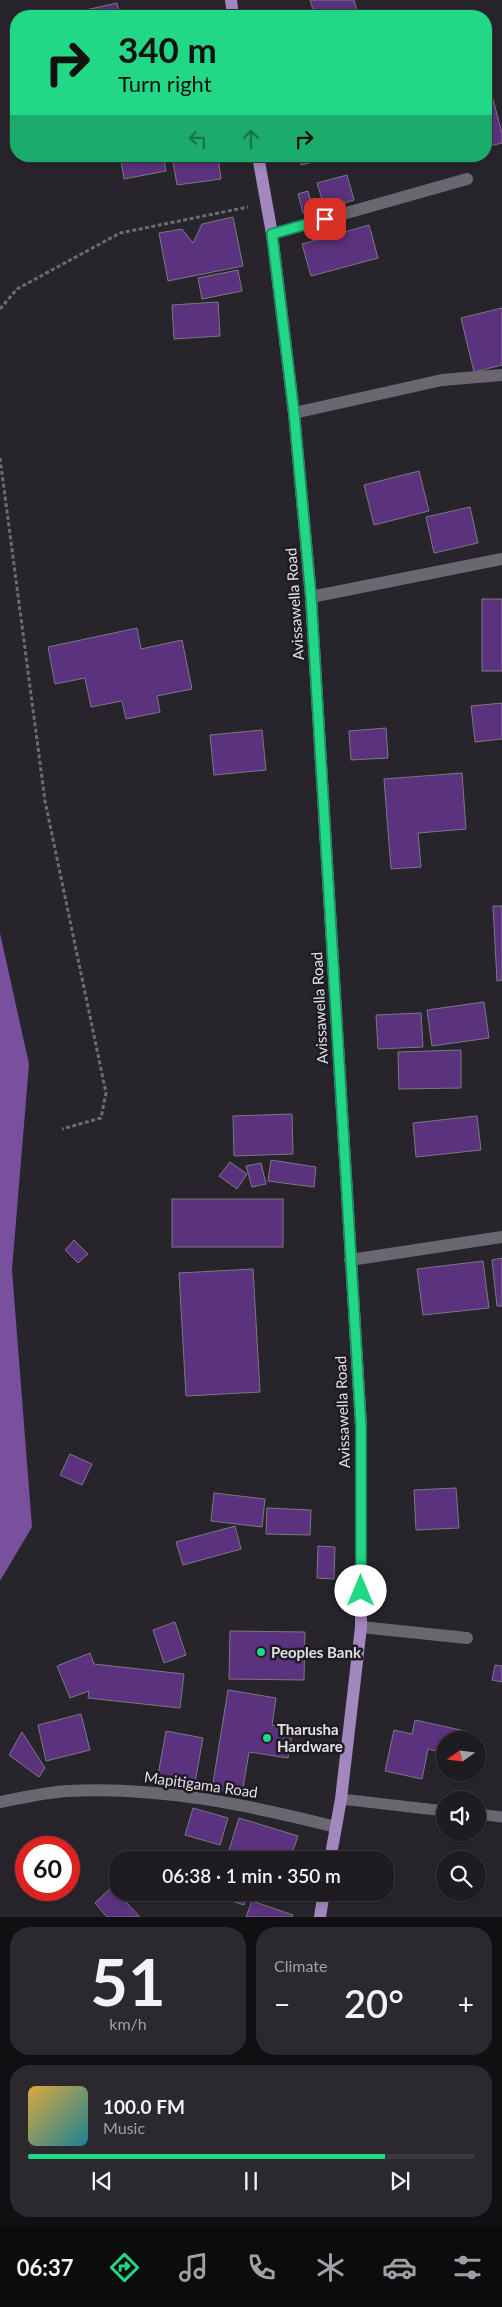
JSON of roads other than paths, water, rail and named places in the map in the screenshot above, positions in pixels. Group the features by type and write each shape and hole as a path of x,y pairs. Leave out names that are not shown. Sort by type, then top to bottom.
{"main road":[{"name":"Avissawella Road","path":"259,162 272,234 294,413 311,597 361,1426 361,1627 341,1799 332,1851"},
{"path":"320,1917 323,1901"}],"street":[{"path":"272,234 467,179"},
{"path":"294,413 442,380 502,375"},
{"path":"311,597 502,559"},
{"path":"350,1260 502,1237"},
{"path":"361,1627 467,1638"},
{"name":"Mapitigama Road","path":"0,1802 67,1791 148,1791 261,1809 336,1827"}],"lane":[{"path":"341,1799 436,1810"},
{"path":"486,1815 502,1817"}],"place":[{"name":"Peoples Bank","path":"261,1652"},
{"name":"Tharusha Hardware","path":"267,1738"}]}
